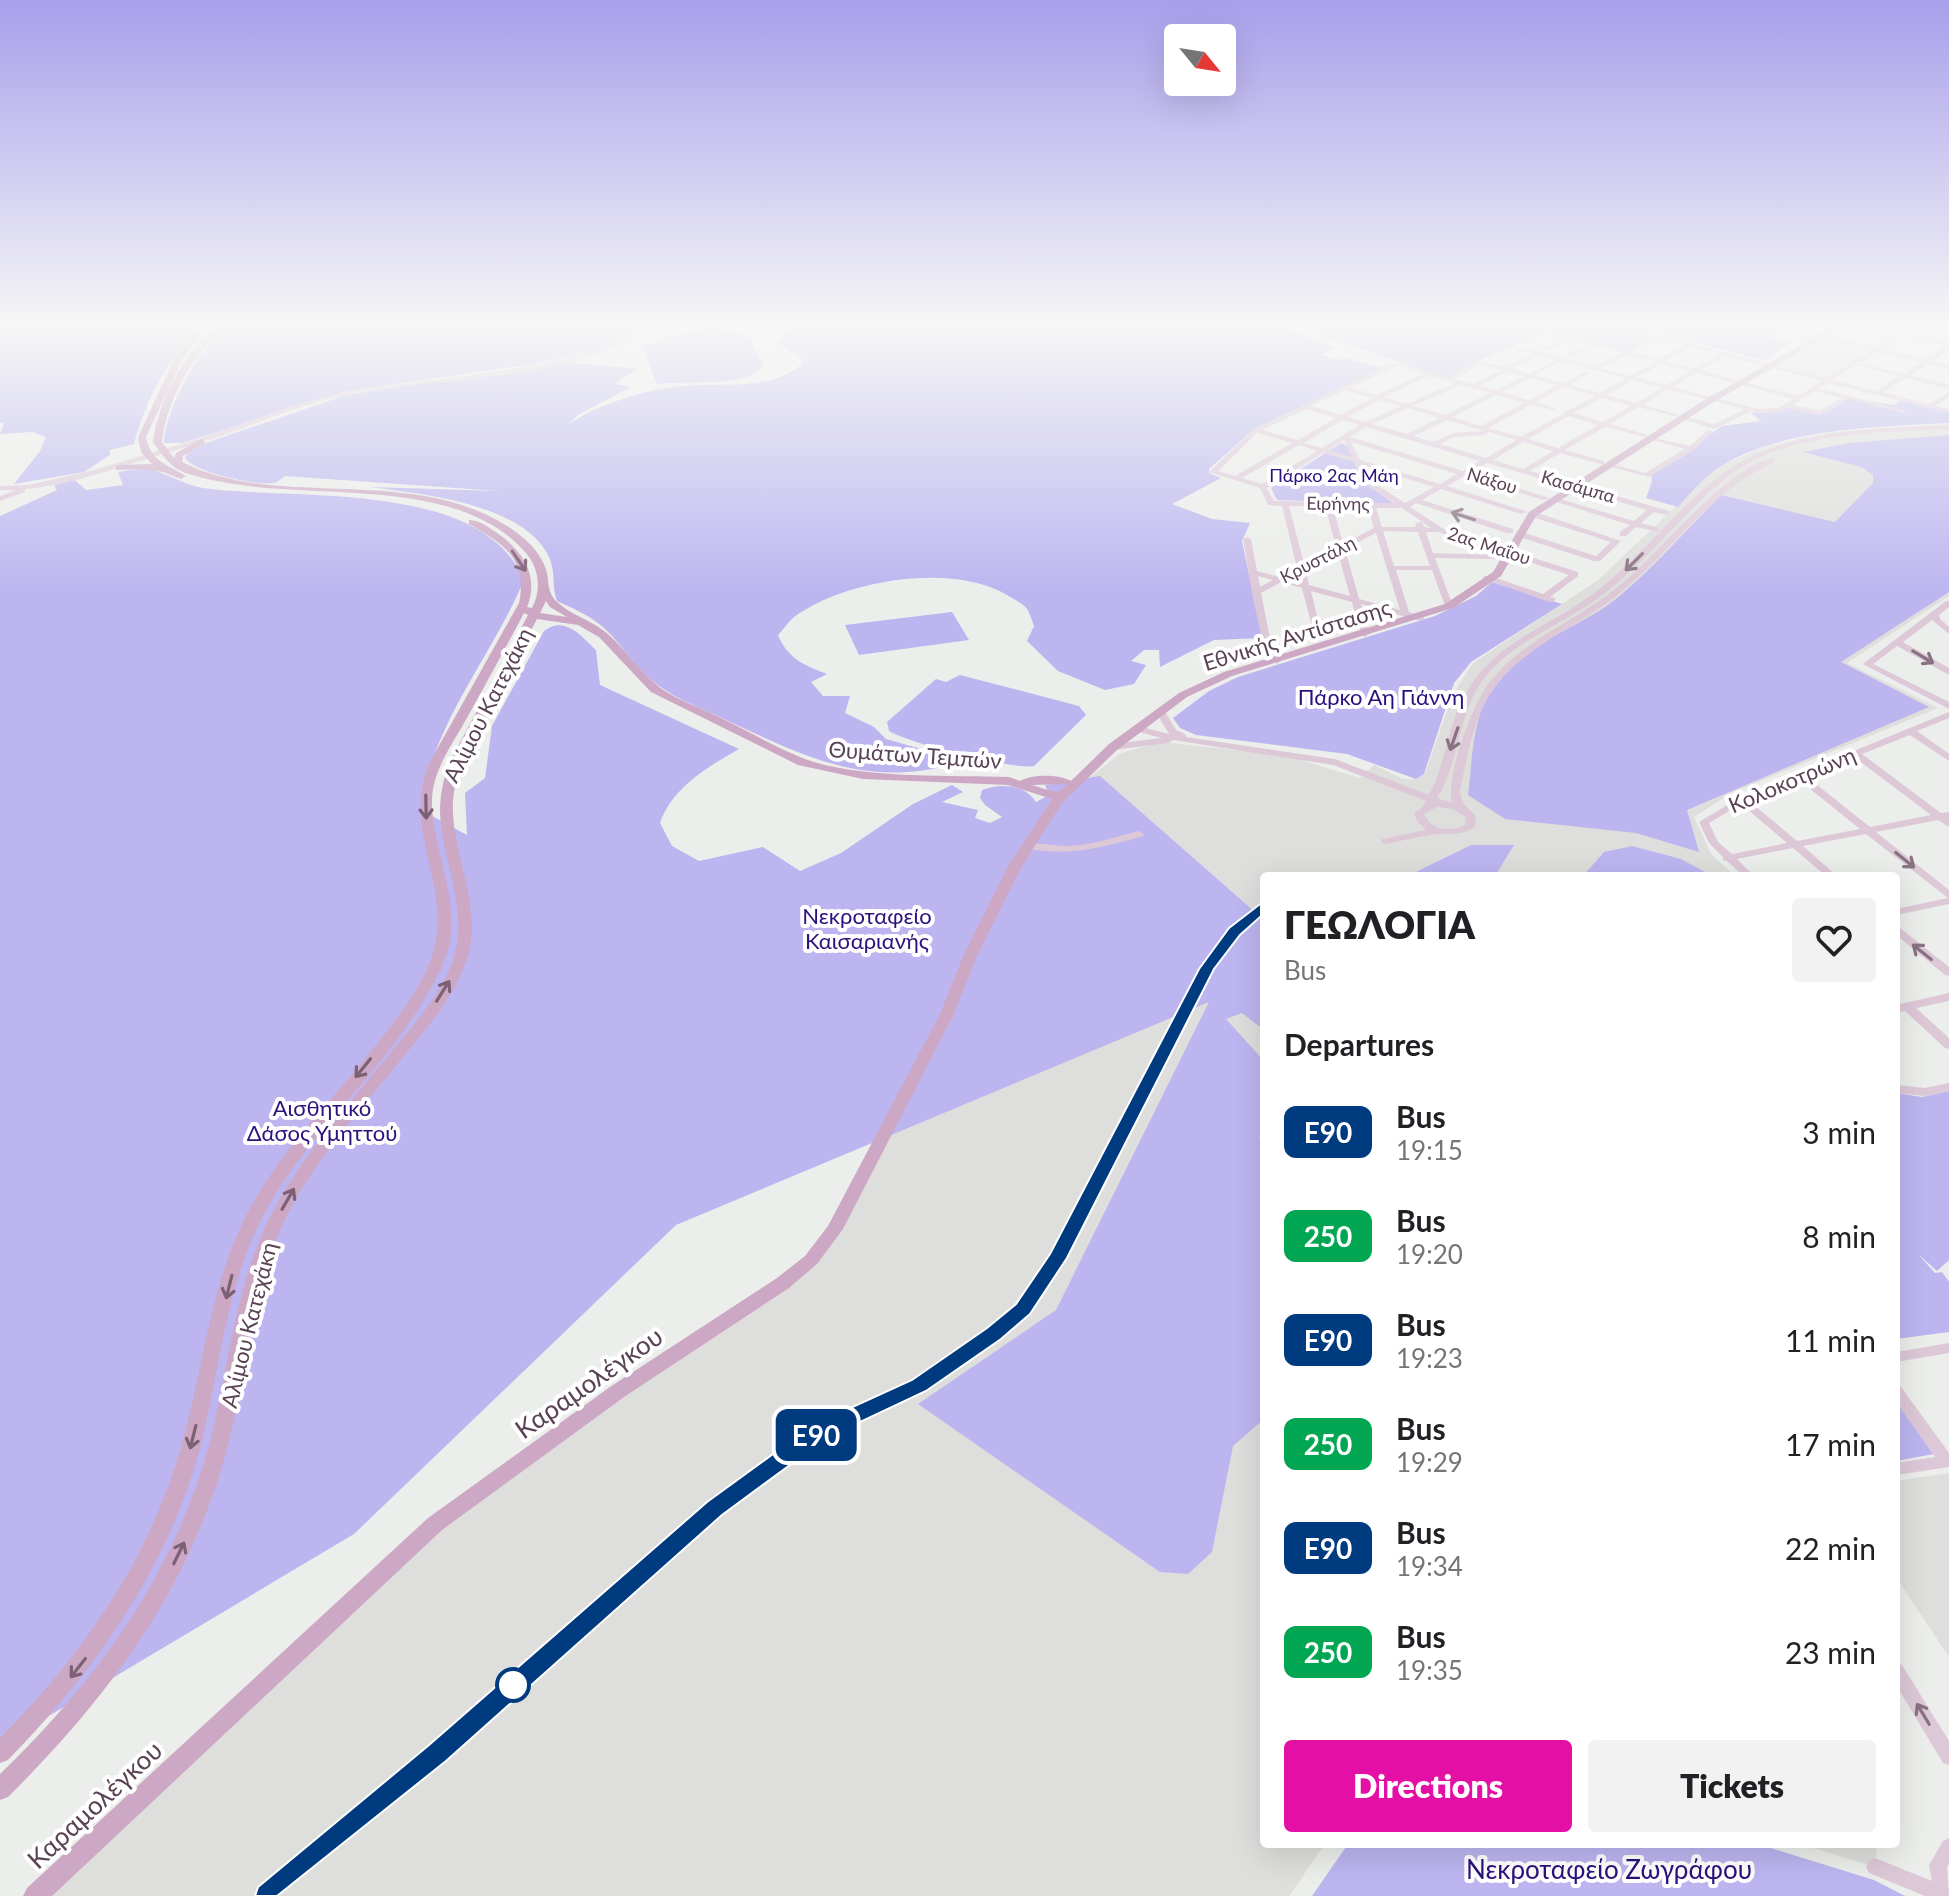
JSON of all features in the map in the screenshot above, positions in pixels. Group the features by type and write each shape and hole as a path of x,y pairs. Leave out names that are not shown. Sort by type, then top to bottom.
{"main road":[{"path":"117,467 142,444 150,416"},
{"path":"163,416 160,449 187,444"},
{"name":"Εθνικής Αντίστασης","path":"1058,791 1090,773 1113,747 1210,681 1421,618 1449,606 1497,574 1501,553 1528,513 1680,417"},
{"path":"117,467 176,470 179,455 201,442"},
{"path":"142,444 149,457"},
{"name":"Αλίμου Κατεχάκη","path":"0,1789 43,1747 97,1685 161,1590 190,1531 211,1473 257,1273 277,1219 311,1164 425,1019 460,960 467,922 444,811 446,787 454,765 531,621 543,591 544,574 530,550 498,525 462,509 432,500 379,492 231,482 176,470 160,449"},
{"name":"Αλίμου Κατεχάκη","path":"0,1753 45,1707 94,1647 133,1585 161,1531 191,1444 230,1279 252,1220 265,1196 289,1160 391,1035 438,959 447,926 427,823 427,789 442,752 524,603 529,584 521,560 508,545 486,530 450,513 375,497 224,487 149,457"},
{"name":"Θυμάτων Τεμπών","path":"543,591 554,605 592,627 655,690 802,762 863,775 1009,781 1058,791"},
{"path":"524,603 531,621 565,620 592,627"},
{"path":"1009,781 1042,783 1058,791"},
{"name":"Καραμολέγκου","path":"35,1896 435,1524 617,1392 783,1283 811,1260 835,1229 947,1014 971,954 1058,791"}],"street":[{"path":"187,444 267,416"},
{"path":"1285,416 1256,430 1213,472 1263,487 1364,425 1385,416"},
{"name":"Κασάμπα","path":"1336,416 1666,513"},
{"path":"1236,479 1344,416"},
{"path":"1441,416 1646,475 1691,448 1713,428 1736,416"},
{"path":"1407,437 1449,416"},
{"path":"1482,428 1504,416"},
{"path":"1406,506 1560,416"},
{"path":"1578,416 1691,448"},
{"path":"1524,471 1615,416"},
{"path":"1680,417 1713,428"},
{"path":"1256,430 1620,538"},
{"path":"1949,430 1802,449 1736,478 1624,586 1530,648 1503,670 1488,690 1472,725 1455,790 1456,801 1471,816 1470,827 1452,833 1428,828 1427,805 1467,700 1489,668 1524,640 1611,585 1732,470 1778,450 1812,441 1949,430"},
{"path":"0,499 29,487 117,467 149,457 160,449 201,442 221,433"},
{"path":"1433,445 1453,435 1498,433"},
{"path":"1346,438 1363,476 1379,468"},
{"name":"Νάξου","path":"1346,438 1656,530"},
{"name":"2ας Μαΐου","path":"1363,476 1440,530 1501,553 1575,574 1548,598 1487,578"},
{"path":"0,488 29,487"},
{"name":"Ειρήνης","path":"1263,487 1271,503 1406,506"},
{"path":"1417,501 1597,559 1653,509"},
{"path":"1285,503 1321,647"},
{"path":"1328,504 1365,634"},
{"path":"1371,505 1405,613"},
{"path":"1415,512 1449,606"},
{"path":"1378,529 1440,530"},
{"name":"Κρυστάλη","path":"1258,591 1378,529"},
{"path":"1247,539 1265,633 1277,661"},
{"path":"1430,555 1501,553"},
{"path":"1391,568 1435,568"},
{"path":"1252,572 1421,618"},
{"path":"1949,603 1867,664 1949,706"},
{"path":"1934,613 1936,620 1949,631"},
{"path":"1897,642 1949,672"},
{"path":"1161,712 1172,732 1202,742"},
{"name":"Κολοκοτρώνη","path":"1744,872 1714,843 1704,822 1742,800 1949,715"},
{"path":"1138,729 1324,760 1357,769 1415,792 1427,805"},
{"path":"1912,732 1949,758"},
{"path":"1113,747 1167,740 1202,742"},
{"path":"1856,754 1946,819"},
{"path":"1801,777 1949,898"},
{"path":"1397,786 1427,805 1443,804 1463,809"},
{"path":"1742,800 1827,872"},
{"path":"1427,805 1386,841 1437,831"},
{"path":"1727,858 1946,819"},
{"path":"1028,846 1073,851 1139,834"},
{"path":"1900,911 1949,898"},
{"path":"1900,933 1949,973"},
{"path":"1902,1007 1949,997"},
{"path":"1902,1007 1949,1045"},
{"path":"1900,1089 1925,1092 1949,1087"},
{"path":"1900,1356 1949,1348"},
{"path":"1900,1396 1948,1461 1900,1468"},
{"path":"1900,1677 1949,1757"},
{"path":"1946,1895 1938,1865 1949,1847"},
{"path":"1875,1867 1946,1895"}],"shaded area":[{"path":"1949,424 1949,596 1847,663 1938,708 1731,793 1694,817 1711,854 1731,872 1260,872 1260,1848 1322,1848 1289,1896 50,1896 487,1487 819,1259 1067,795 1121,753 1170,743 1284,755 1360,778 1374,765 1403,779 1416,779 1425,774 1453,694 1473,663 1598,580 1717,467 1767,446 1836,432"},
{"path":"1949,1473 1949,1657 1900,1583 1900,1480"},
{"path":"1813,1848 1877,1848 1875,1867"}],"green space":[{"path":"0,416 143,416 134,444 110,450 110,455 84,472 14,484 40,451 46,437 32,432 0,434 4,423 0,422"},
{"path":"169,416 268,416 182,443 164,443"},
{"path":"283,416 576,416 566,426 578,418 1280,416 1254,429 1209,469 1209,473 1221,478 1172,504 1212,519 1250,523 1242,541 1262,638 1214,640 1160,667 1159,650 1144,650 1131,661 1146,665 1134,684 1105,690 1058,671 1027,641 1034,626 1025,607 984,585 958,579 929,578 869,585 841,593 794,617 778,635 782,643 798,660 827,674 811,682 823,696 850,696 845,713 874,727 886,739 946,756 949,765 918,771 860,770 833,764 779,744 657,685 603,627 557,601 547,553 533,536 514,523 467,504 370,487 499,491 285,476 275,483 255,482 201,469 185,458 206,443"},
{"path":"1755,416 1949,416 1949,423 1861,428 1799,437 1743,455 1718,468 1678,507 1646,498 1651,475 1722,426 1761,421"},
{"path":"1949,435 1949,592 1841,662 1929,707 1687,810 1699,852 1636,833 1505,819 1468,795 1478,721 1497,681 1526,653 1616,599 1721,495 1835,522 1873,483 1873,475 1861,467 1803,452 1850,443"},
{"name":"Πάρκο 2ας Μάη","path":"1341,443 1348,446 1363,482 1395,504 1277,500 1271,488"},
{"name":"Αισθητικό Δάσος Υμηττού","path":"145,468 203,488 333,496 427,509 468,524 502,547 524,580 436,749 421,810 467,835 465,793 485,778 492,726 544,631 559,625 572,629 596,650 600,685 739,749 703,771 682,789 660,823 672,846 699,861 763,847 800,871 841,853 913,804 952,785 963,792 942,802 978,810 975,818 990,823 1002,817 985,805 980,798 982,790 997,786 1019,788 1036,802 1049,795 1045,785 1100,776 1260,916 1260,1027 1242,1013 1226,1019 1260,1057 1260,1422 1233,1446 1212,1552 1188,1574 1160,1572 918,1404 1056,1310 1209,1002 676,1225 354,1534 0,1745 0,516 57,490 54,485 75,480 86,490 123,485 118,472"},
{"name":"Πάρκο Αη Γιάννη","path":"1492,582 1562,604 1471,662 1454,683 1424,774 1416,779 1347,754 1196,735 1180,728 1173,718 1209,691 1238,677 1435,616 1476,596"},
{"path":"952,612 969,640 859,655 845,625"},
{"path":"960,675 1079,706 1086,715 1034,766 1005,764 960,754 889,731 887,722 936,679 946,682"},
{"path":"1471,845 1514,845 1497,872 1418,871"},
{"path":"1632,846 1681,859 1705,872 1586,872 1604,852"},
{"path":"1949,1091 1949,1260 1937,1271 1918,1254 1935,1273 1942,1272 1949,1282 1949,1332 1900,1338 1900,1094 1922,1097"},
{"path":"1900,1407 1934,1454 1900,1460"},
{"name":"Νεκροταφείο Ζωγράφου","path":"1345,1848 1771,1848 1874,1880 1905,1896 1312,1896"}],"bus line":[{"name":"Ε90","path":"268,1896 438,1753 714,1509 821,1431 919,1386 994,1334 1023,1309 1058,1258 1192,993 1219,949 1260,909"}],"park label":[{"name":"Νεκροταφείο Καισαριανής","path":"867,928"}]}
